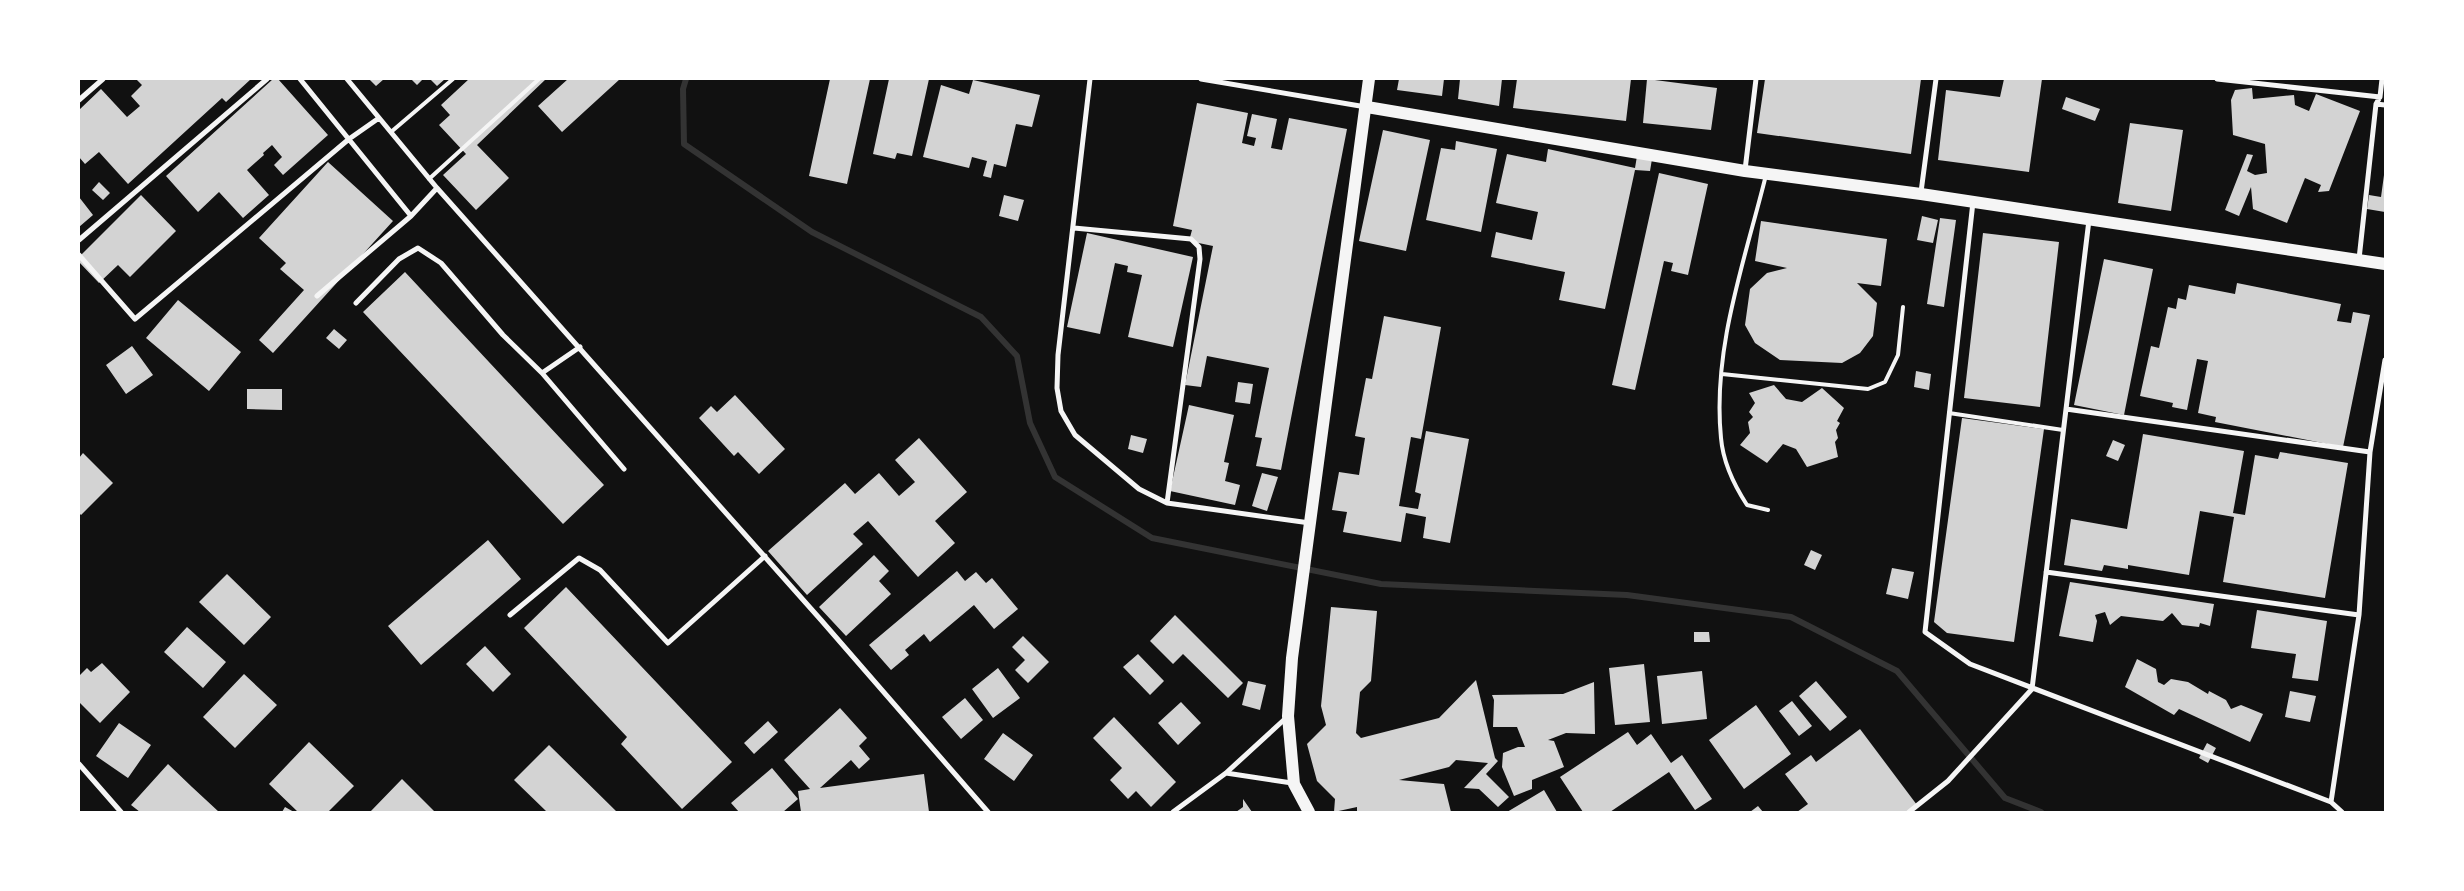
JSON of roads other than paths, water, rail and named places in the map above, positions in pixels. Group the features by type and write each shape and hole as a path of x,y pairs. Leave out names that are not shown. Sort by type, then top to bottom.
{"main road":[{"path":"1309,812 1294,784 1288,716 1292,658 1367,107 1369,79"},
{"path":"1367,107 1745,171 1921,194 2359,258 2385,264"}],"street":[{"path":"79,100 103,79"},
{"path":"79,240 267,79"},
{"path":"300,79 411,216"},
{"path":"347,79 429,179 765,556 988,812"},
{"path":"1090,79 1058,355 1057,388 1061,411 1075,435 1139,489 1167,503 1310,523"},
{"path":"1201,79 1367,107"},
{"path":"1745,171 1756,79"},
{"path":"1921,194 1936,79"},
{"path":"2217,79 2380,96"},
{"path":"2359,258 2376,104 2380,96 2382,79"},
{"path":"2376,104 2385,105"},
{"path":"79,255 136,319 349,139 379,118"},
{"path":"317,296 411,216 437,188"},
{"path":"1973,202 1925,632 1970,664 2332,802 2342,812"},
{"path":"1909,812 1948,781 2032,689 2089,219"},
{"path":"1074,228 1191,239 1199,246 1200,259 1167,503"},
{"path":"356,303 399,259 418,248 441,263 503,335 542,373 624,469"},
{"path":"542,373 580,347"},
{"path":"2332,802 2359,615 2370,452 2385,360"},
{"path":"2066,408 2370,452"},
{"path":"510,615 579,558 600,570 668,643 765,556"},
{"path":"2046,572 2359,615"},
{"path":"1173,812 1226,773 1288,716"},
{"path":"79,764 122,812"},
{"path":"1226,773 1294,784"}],"lane":[{"path":"391,132 453,79"},
{"path":"429,179 539,79"},
{"path":"1767,173 1726,335 1722,374 1721,439 1732,481 1747,505 1768,510"},
{"path":"1722,374 1868,389 1885,382 1898,355 1903,307"},
{"path":"1949,413 2063,430"}],"waterway":[{"path":"686,79 683,89 684,144 812,232 981,317 1017,356 1030,423 1055,477 1152,538 1381,584 1627,595 1791,617 1897,671 2005,798 2041,812"}]}
